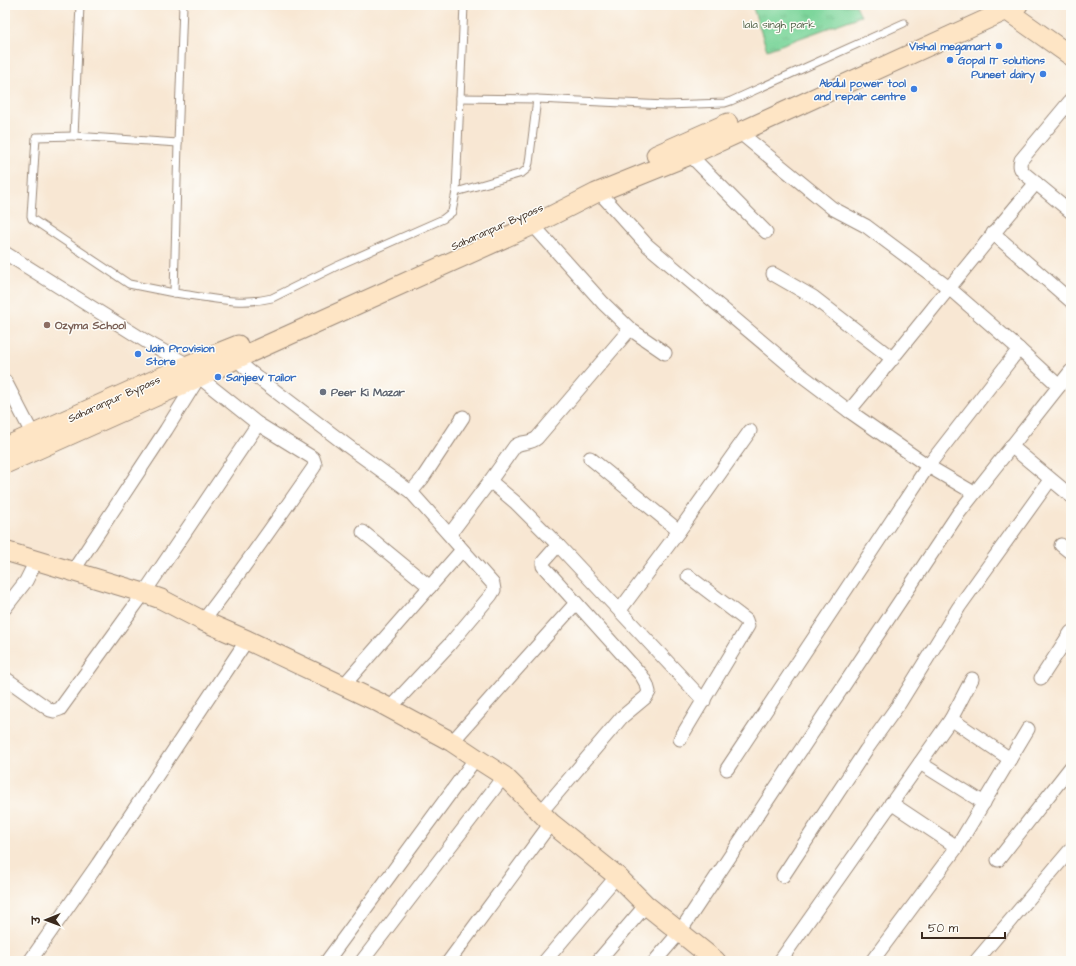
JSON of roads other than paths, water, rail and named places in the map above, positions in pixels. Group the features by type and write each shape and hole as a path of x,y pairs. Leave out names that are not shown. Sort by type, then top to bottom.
{"main road":[{"name":"Saharanpur Bypass","path":"5,447 194,371 227,350 988,5"},
{"path":"5,464 194,371 236,359 533,225 599,192 690,155 1008,7 1071,56"},
{"path":"5,551 144,592 161,599 203,621 247,640 390,708 452,742 504,776 546,817 617,876 646,905 716,961"}],"street":[{"path":"1071,100 1021,160 1020,167 1022,171 1071,212"},
{"path":"739,132 832,208 866,226 949,288 1059,386"},
{"path":"690,155 766,232"},
{"path":"849,411 893,359 993,233 1036,183"},
{"path":"599,192 647,245 800,374 849,411 928,466 974,493"},
{"path":"533,225 603,303 630,328 665,353"},
{"path":"993,233 1071,301"},
{"path":"5,253 194,371 258,424 313,458 315,464 314,467 236,579 203,621"},
{"path":"773,274 813,296 893,359"},
{"path":"450,534 490,482 515,446 521,443 530,442 537,438 630,328"},
{"path":"727,769 928,466 1019,349"},
{"path":"236,359 249,371 411,492 493,584 494,590 449,645 390,708"},
{"path":"73,571 166,430 194,371"},
{"path":"655,961 679,932 958,514 1071,371"},
{"path":"5,381 33,435"},
{"path":"411,492 422,480 463,417"},
{"path":"5,678 50,710 54,711 60,709 144,592 258,424"},
{"path":"620,610 679,531 750,431"},
{"path":"1011,446 1071,496"},
{"path":"590,458 679,531"},
{"path":"783,876 866,750 899,704 959,607 1050,480"},
{"path":"490,482 515,502 558,545 704,700"},
{"path":"363,532 430,587"},
{"path":"455,959 546,817 622,716 646,697 648,692 648,685 642,676 542,565 558,545"},
{"path":"343,686 462,550"},
{"path":"5,608 26,581 36,561"},
{"path":"680,739 748,626 746,620 688,576"},
{"path":"452,742 576,603"},
{"path":"1041,678 1071,632"},
{"path":"30,961 98,864 247,640"},
{"path":"780,961 951,719 972,680"},
{"path":"951,719 1010,759"},
{"path":"872,961 957,847 1028,730"},
{"path":"327,961 476,758"},
{"path":"920,763 984,803"},
{"path":"998,860 1070,770"},
{"path":"362,961 504,776"},
{"path":"891,803 957,847"},
{"path":"976,961 1071,849"},
{"path":"544,961 617,876"},
{"path":"598,961 646,905"}],"lane":[{"path":"74,136 80,5"},
{"path":"174,293 183,5"},
{"path":"178,143 74,136 36,137 32,219 129,284 174,293 236,301 264,300 272,298 337,266 449,215 452,212 456,192 464,5"},
{"path":"460,98 538,99 666,104 725,103 904,23"},
{"path":"456,192 522,173 527,169 530,158 538,99"}],"place":[{"name":"Vishal megamart","path":"999,46"},
{"name":"Gopal IT solutions","path":"950,60"},
{"name":"Puneet dairy","path":"1043,74"},
{"name":"Abdul power tool and repair centre","path":"914,89"},
{"name":"Ozyma School","path":"47,325"},
{"name":"Jain Provision Store","path":"138,354"},
{"name":"Sanjeev Tailor","path":"218,377"},
{"name":"Peer Ki Mazar","path":"323,392"}],"park label":[{"name":"lala singh park","path":"779,24"}]}
